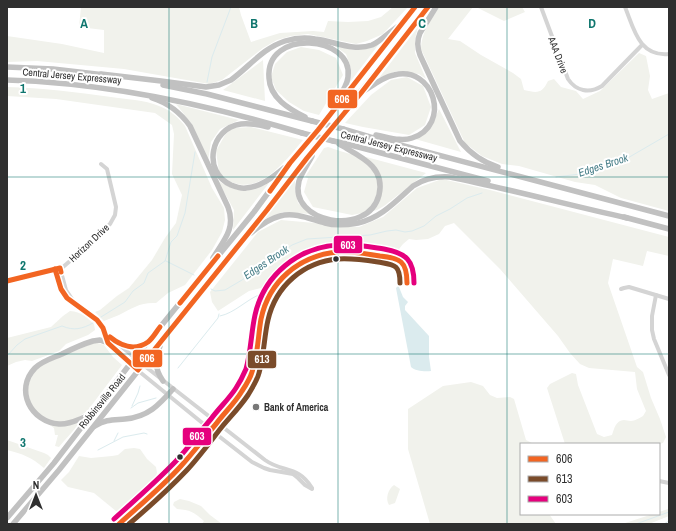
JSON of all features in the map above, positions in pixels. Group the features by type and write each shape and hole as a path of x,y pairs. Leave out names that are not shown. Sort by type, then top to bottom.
{"highway":[{"name":"Robbinsville Road","path":"7,518 54,463 130,364 254,212 290,163 318,130 415,7"},
{"name":"Robbinsville Road","path":"14,524 59,470 428,7"},
{"path":"436,7 420,33 418,50 460,141 470,152 490,165 561,188"},
{"path":"102,74 161,80 200,87 212,87 231,80 266,50 285,41 307,38 349,47 361,47 372,45 402,24"},
{"path":"312,121 295,112 283,103 273,92 269,83 269,72 275,57 282,49 292,45 306,43 320,44 337,52 346,63 349,73 347,82 342,93 328,112 324,122"},
{"name":"Central Jersey Expressway","path":"7,67 53,69 102,74 172,86 343,129 669,216"},
{"path":"343,129 398,139 407,139 418,136 422,133 429,126 433,117 435,103 432,92 425,84 412,76 403,74 392,75 360,93"},
{"name":"Central Jersey Expressway","path":"7,80 52,82 99,87 187,102 669,229"},
{"path":"99,87 150,98 164,103 176,110 190,126 228,207 231,222 227,237 196,282"},
{"path":"290,163 264,182 252,187 242,188 227,183 219,176 214,166 213,151 223,132 231,127 241,124 257,125 302,133"},
{"path":"318,145 299,180 298,190 301,200 306,208 321,216 330,219 356,219 366,214 376,203 380,190 379,178 374,169 366,160 333,141"},
{"path":"242,241 271,220 285,215 298,215 325,223 334,224 350,224 365,221 386,210 418,182 437,177 450,177 494,186 554,202 627,218"},
{"path":"163,339 156,360 156,367 163,381"},
{"path":"91,415 68,424 58,424 45,420 34,412 29,404 26,394 27,383 36,367 44,362 93,341 100,340 108,343"},
{"path":"115,342 132,348 149,341"},
{"path":"92,428 105,421 128,419 146,414 157,407 174,389"}],"street":[{"name":"AAA Drive","path":"541,7 568,79 574,86 581,90 590,91 598,89 642,45"},
{"path":"625,7 637,38 642,45 656,53 669,54"},
{"name":"Horizon Drive","path":"7,281 58,268 70,261 110,224 115,215 116,207 107,170 101,164"},
{"path":"119,524 175,472 211,430 243,389 252,372 260,327 266,304 269,296 284,275 301,262 325,254 349,252 390,257 402,261 405,265 408,283 403,273 394,266 349,259 327,261 304,270 285,285 272,306 261,363 252,388 216,434 180,476 168,489 129,524"},
{"path":"58,268 61,289 67,298 100,323 108,343 130,364 216,434 258,465 270,470 293,474 312,489 308,482 300,474 270,464 163,381 104,332"},
{"path":"621,289 629,288 669,299"},
{"path":"656,295 652,316 652,330 654,339 669,374"}],"shaded area":[{"path":"81,7 239,7 251,42 280,33 313,31 324,32 328,21 368,21 381,17 393,7 408,7 383,34 367,41 356,44 308,34 291,36 277,40 263,48 222,80 209,84 124,69 37,61 7,62 7,36 62,44 104,53 104,30 79,27"},
{"path":"439,7 473,7 448,39 460,41 513,73 521,79 524,90 532,92 539,92 544,88 548,81 554,79 561,87 576,91 583,99 600,91 639,53 646,56 650,76 648,90 652,99 669,93 669,211 621,198 595,185 575,182 519,166 502,164 482,156 465,143 421,49 421,43 425,32"},
{"path":"476,7 522,7 525,12 504,21"},
{"path":"418,27 415,39 415,53 426,79 419,74 397,71 379,78"},
{"path":"332,44 353,50 379,44 350,82 351,68 346,54"},
{"path":"301,47 319,50 336,58 343,75 319,115 304,111 289,102 276,90 271,77 275,64 287,52"},
{"path":"263,60 265,101 223,90"},
{"path":"407,77 423,86 431,107 425,125 409,135 345,123 371,95 391,80"},
{"path":"7,87 59,90 141,101 167,110 174,114 185,126 212,188 224,208 225,220 222,232 212,250 185,285 168,293 156,303 146,303 137,306 104,321 95,312 100,310 129,288 152,260 176,223 182,195 172,174 174,134 172,125 155,113 56,99 7,96"},
{"path":"176,104 239,120 220,129 211,142 208,161 191,123"},
{"path":"439,109 461,152 415,139 433,123"},
{"path":"251,127 303,140 282,165 264,179 244,185 226,179 219,172 216,151 225,135 233,128"},
{"path":"328,147 426,173 377,210 352,215 313,207 304,192 308,178 305,177 324,148"},
{"path":"442,179 490,190 669,237 669,256 647,251 643,266 613,259 608,283 637,367 643,372 651,398 660,419 666,437 663,443 565,443 547,388 550,384 572,373 576,374 578,385 597,434 604,437 612,435 616,425 621,420 636,420 643,416 646,411 637,389 635,372 589,368 580,364 558,336 500,269 454,223 445,226 439,234 428,239 409,239 395,254 350,248 328,248 309,253 293,262 269,286 249,291 218,311 212,302 210,292 258,232 281,220 359,227 383,217 417,188"},
{"path":"295,180 295,190 298,203 310,214 283,212 264,219"},
{"path":"218,181 243,191 254,189 269,183 233,230 234,210"},
{"path":"398,286 403,297 408,302 405,306 405,310 429,336 431,371 420,371 411,367 396,288"},
{"path":"70,311 78,312 86,317 94,324 95,330 88,335 66,344 59,351 32,361 25,360 7,366 7,338 51,327"},
{"path":"95,342 104,345 113,357 122,365 88,410 75,419 64,422 52,421 38,413 33,407 28,392 29,384 37,369 64,355"},
{"path":"471,382 483,386 490,395 497,398 510,397 514,399 526,440 532,443 520,443 520,515 550,515 556,524 430,524 408,449 408,409 443,386"},
{"path":"79,422 59,447 55,446 58,435 55,435 54,428 47,423"},
{"path":"7,440 44,453 51,458 44,468 27,456 7,450"},
{"path":"125,449 140,449 147,459 156,467 157,473 153,482 136,496 122,512 116,511 94,493 68,487 61,480 69,472 79,456 91,458 112,456 118,455"},
{"path":"394,485 400,489 395,503 389,505 387,500 388,494"},
{"path":"180,499 201,506 222,524 202,524 204,521 194,514 189,511 177,509 173,505 174,502"},
{"path":"668,509 669,516 649,524 622,524 650,515 660,515 660,512"}],"waterway":[{"path":"207,82 212,57 231,7"},
{"name":"Edges Brook","path":"556,177 580,174 626,159 669,134"},
{"path":"165,261 171,242 177,236 185,213 195,152"},
{"name":"Edges Brook","path":"211,289 215,291 225,290 292,245 307,239 370,235 396,230 405,232 412,231 424,226 436,216 467,198 482,193"},
{"name":"Edges Brook","path":"101,317 125,302 133,291 144,283 148,273 165,261"},
{"name":"Edges Brook","path":"166,261 194,275"},
{"path":"220,316 231,312 261,294"},
{"path":"178,368 218,318 219,314"},
{"name":"Edges Brook","path":"7,356 25,339 62,326 78,329 93,323"},
{"path":"132,406 140,386"},
{"path":"131,408 138,403 156,398"},
{"path":"114,441 118,433"},
{"path":"98,450 123,437 144,433 147,434"},
{"path":"636,524 669,512"},
{"path":"664,524 669,521"}],"transit line":[{"name":"606","path":"270,191 290,163 318,130 415,7"},
{"name":"606","path":"55,269 61,289 67,298 97,320 103,328 108,343 138,370 307,158 361,93 428,7"},
{"name":"603","path":"114,519 176,461 236,388 246,369 255,315 260,301 266,287 285,266 297,257 310,251 339,245 356,245 384,249 403,255 410,263 414,275 414,283"},
{"name":"606","path":"119,524 174,474 233,404 249,380 254,366 261,319 265,305 271,293 288,273 298,265 323,254 354,252 393,258 401,262 406,270 407,283"},
{"name":"606","path":"180,303 218,256"},
{"name":"613","path":"129,524 159,498 187,470 248,395 256,382 259,373 268,320 272,307 285,286 293,278 303,270 326,261 353,259 395,266 399,272 400,283"},
{"name":"606","path":"7,281 60,268 61,272"},
{"name":"606","path":"110,337 123,345 133,347 143,345 148,342 160,327"}],"place":[{"name":"Bank of America","path":"256,407"}]}
